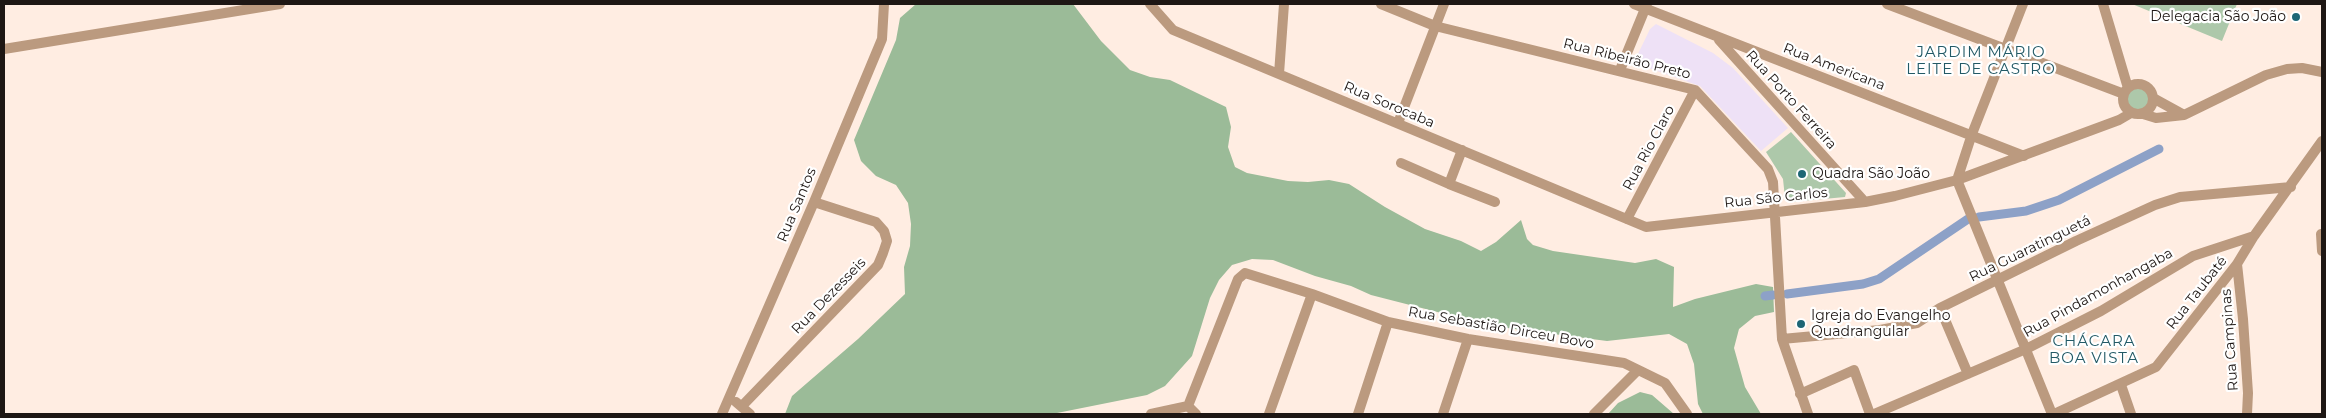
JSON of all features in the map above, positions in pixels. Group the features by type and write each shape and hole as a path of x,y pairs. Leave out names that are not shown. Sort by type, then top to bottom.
{"street":[{"path":"4,49 280,4"},
{"name":"Rua Santos","path":"722,414 882,39 884,4"},
{"name":"Rua Sorocaba","path":"1150,4 1174,30 1627,219"},
{"path":"1279,74 1284,4"},
{"name":"Rua Ribeirão Preto","path":"1381,4 1435,26 1696,90 1768,169 1773,182 1782,339 1808,414"},
{"path":"1398,124 1444,4"},
{"name":"Rua Americana","path":"1634,4 1646,6 1716,38 1972,134 2024,156"},
{"path":"1887,4 2005,50 2126,91 2141,85 2149,90 2153,98 2184,115"},
{"path":"2023,4 1972,134 1957,180 2053,414"},
{"path":"2103,4 2126,91 2123,103 2131,113 2156,118 2184,115 2266,75 2287,69 2302,68 2322,72"},
{"path":"1620,70 1646,6"},
{"name":"Rua Porto Ferreira","path":"1716,38 1865,202"},
{"name":"Rua Rio Claro","path":"1627,219 1696,90"},
{"path":"2143,114 2151,108 2153,98"},
{"name":"Rua São Carlos","path":"1627,219 1646,227 1865,202 1957,180 2119,120 2131,113"},
{"name":"Rua Taubaté","path":"2053,414 2156,367 2237,264 2254,236 2291,187 2322,141"},
{"path":"1448,184 1462,150"},
{"path":"1400,162 1448,184 1495,202"},
{"name":"Rua Guaratinguetá","path":"1782,339 1880,330 1917,323 1940,308 2155,204 2180,198 2291,187"},
{"name":"Rua Dezesseis","path":"742,406 878,265 883,253 886,241 884,231 876,222 814,202"},
{"path":"2320,234 2322,251"},
{"name":"Rua Pindamonhangaba","path":"1874,414 2026,349 2100,311 2170,268 2194,256 2254,236"},
{"name":"Rua Campinas","path":"2237,264 2248,393 2248,414"},
{"name":"Rua Sebastião Dirceu Bovo","path":"1188,406 1238,279 1245,273 1312,294 1388,322 1468,339 1624,363 1665,383 1687,414"},
{"path":"1268,414 1312,294"},
{"path":"1940,308 1968,374"},
{"path":"1358,414 1388,322"},
{"path":"1443,414 1468,339"},
{"path":"1594,414 1638,370"},
{"path":"1800,394 1854,370 1870,414"},
{"path":"2120,385 2131,414"},
{"path":"729,398 742,406 750,414"},
{"path":"1151,414 1188,406 1196,414"}],"shaded area":[{"path":"1656,24 1713,53 1733,68 1788,128 1761,151 1700,86 1637,64 1636,58 1650,29"}],"green space":[{"path":"916,4 1073,4 1101,41 1130,70 1150,77 1170,80 1226,107 1231,127 1228,147 1235,167 1247,173 1288,181 1329,180 1349,184 1425,229 1461,241 1481,251 1496,242 1521,220 1527,239 1533,245 1553,251 1635,263 1656,259 1674,267 1673,307 1695,299 1756,284 1773,287 1774,312 1755,316 1739,329 1734,348 1745,387 1761,414 1703,414 1698,404 1694,364 1687,344 1669,334 1607,341 1492,326 1371,295 1351,286 1315,276 1273,260 1252,259 1232,265 1219,280 1210,298 1192,356 1165,386 1147,395 1052,414 785,414 792,396 858,339 905,294 904,267 910,246 911,224 908,203 896,185 876,176 861,161 854,140 896,40 900,18"},
{"path":"2132,4 2237,4 2222,41"},
{"path":"2133,87 2143,87 2150,94 2150,104 2143,111 2133,111 2126,104 2126,94"},
{"path":"1791,132 1846,193 1845,197 1791,202 1785,198 1783,179 1766,152"},
{"path":"1640,392 1652,395 1674,414 1608,414 1618,403"}],"waterway":[{"path":"1979,217 2026,211 2059,200 2159,149"},
{"path":"1787,294 1863,284 1879,279 1968,219"},
{"path":"1765,296 1773,295"}],"place":[{"name":"Delegacia São João","path":"2296,17"},
{"name":"Quadra São João","path":"1802,174"},
{"name":"Igreja do Evangelho Quadrangular","path":"1801,324"}],"district":[{"name":"JARDIM MÁRIO LEITE DE CASTRO","path":"1981,62"},
{"name":"CHÁCARA BOA VISTA","path":"2094,350"}]}
